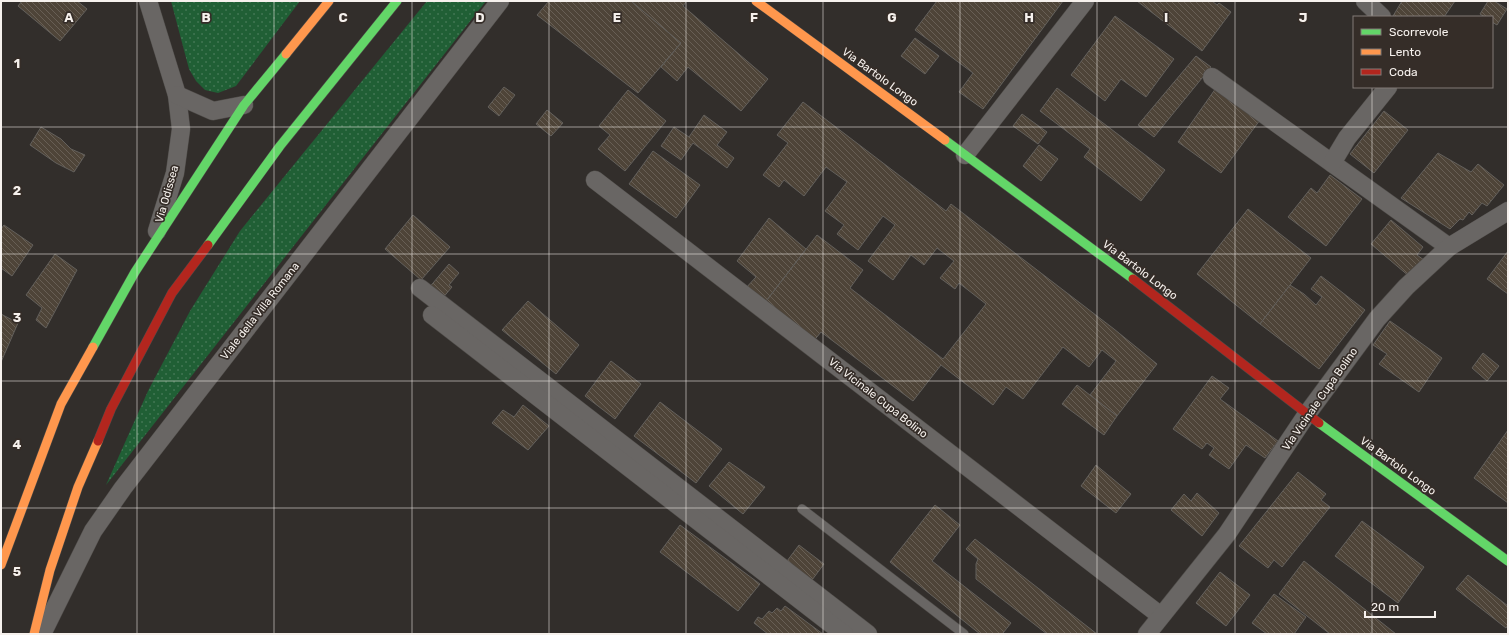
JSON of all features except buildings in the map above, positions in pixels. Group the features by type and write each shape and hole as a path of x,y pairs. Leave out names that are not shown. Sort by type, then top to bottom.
{"main road":[{"path":"1,565 61,404 135,272 244,105 329,1"},
{"path":"34,634 50,570 78,487 111,409 172,293 280,146 397,1"},
{"name":"Via Bartolo Longo","path":"756,1 1155,295 1307,414 1508,561"}],"street":[{"name":"Via Odissea","path":"148,1 177,94 181,129 175,173 152,245"},
{"name":"Viale della Villa Romana","path":"42,634 93,531 123,488 500,1"},
{"path":"965,155 1085,1"},
{"path":"1365,1 1381,16"},
{"path":"1212,77 1450,247"},
{"path":"1332,164 1347,138 1387,88"},
{"path":"177,94 213,111 244,105"},
{"name":"Via Vicinale Cupa Bolino","path":"594,180 1161,616"},
{"name":"Via Vicinale Cupa Bolino","path":"1147,634 1227,534 1307,414 1377,319 1406,287 1450,247 1508,211"},
{"path":"420,288 868,634"},
{"path":"432,315 844,634"}],"lane":[{"path":"802,509 964,634"}],"green space":[{"path":"171,1 300,1 236,86 218,93 205,90 196,81 189,69"},
{"path":"427,1 486,1 106,485 148,391 190,311 240,231"}],"traffic: fast":[{"path":"208,245 280,146 397,1"},
{"path":"93,347 135,272 244,105 286,54"},
{"path":"945,140 1133,279"},
{"path":"1319,423 1508,561"}],"traffic: slow":[{"path":"286,54 329,1"},
{"path":"756,1 945,140"},
{"path":"1,565 61,404 93,347"},
{"path":"34,634 50,570 78,487 98,441"}],"traffic: jam":[{"path":"98,441 111,409 172,293 208,245"},
{"path":"1133,279 1319,423"}]}
